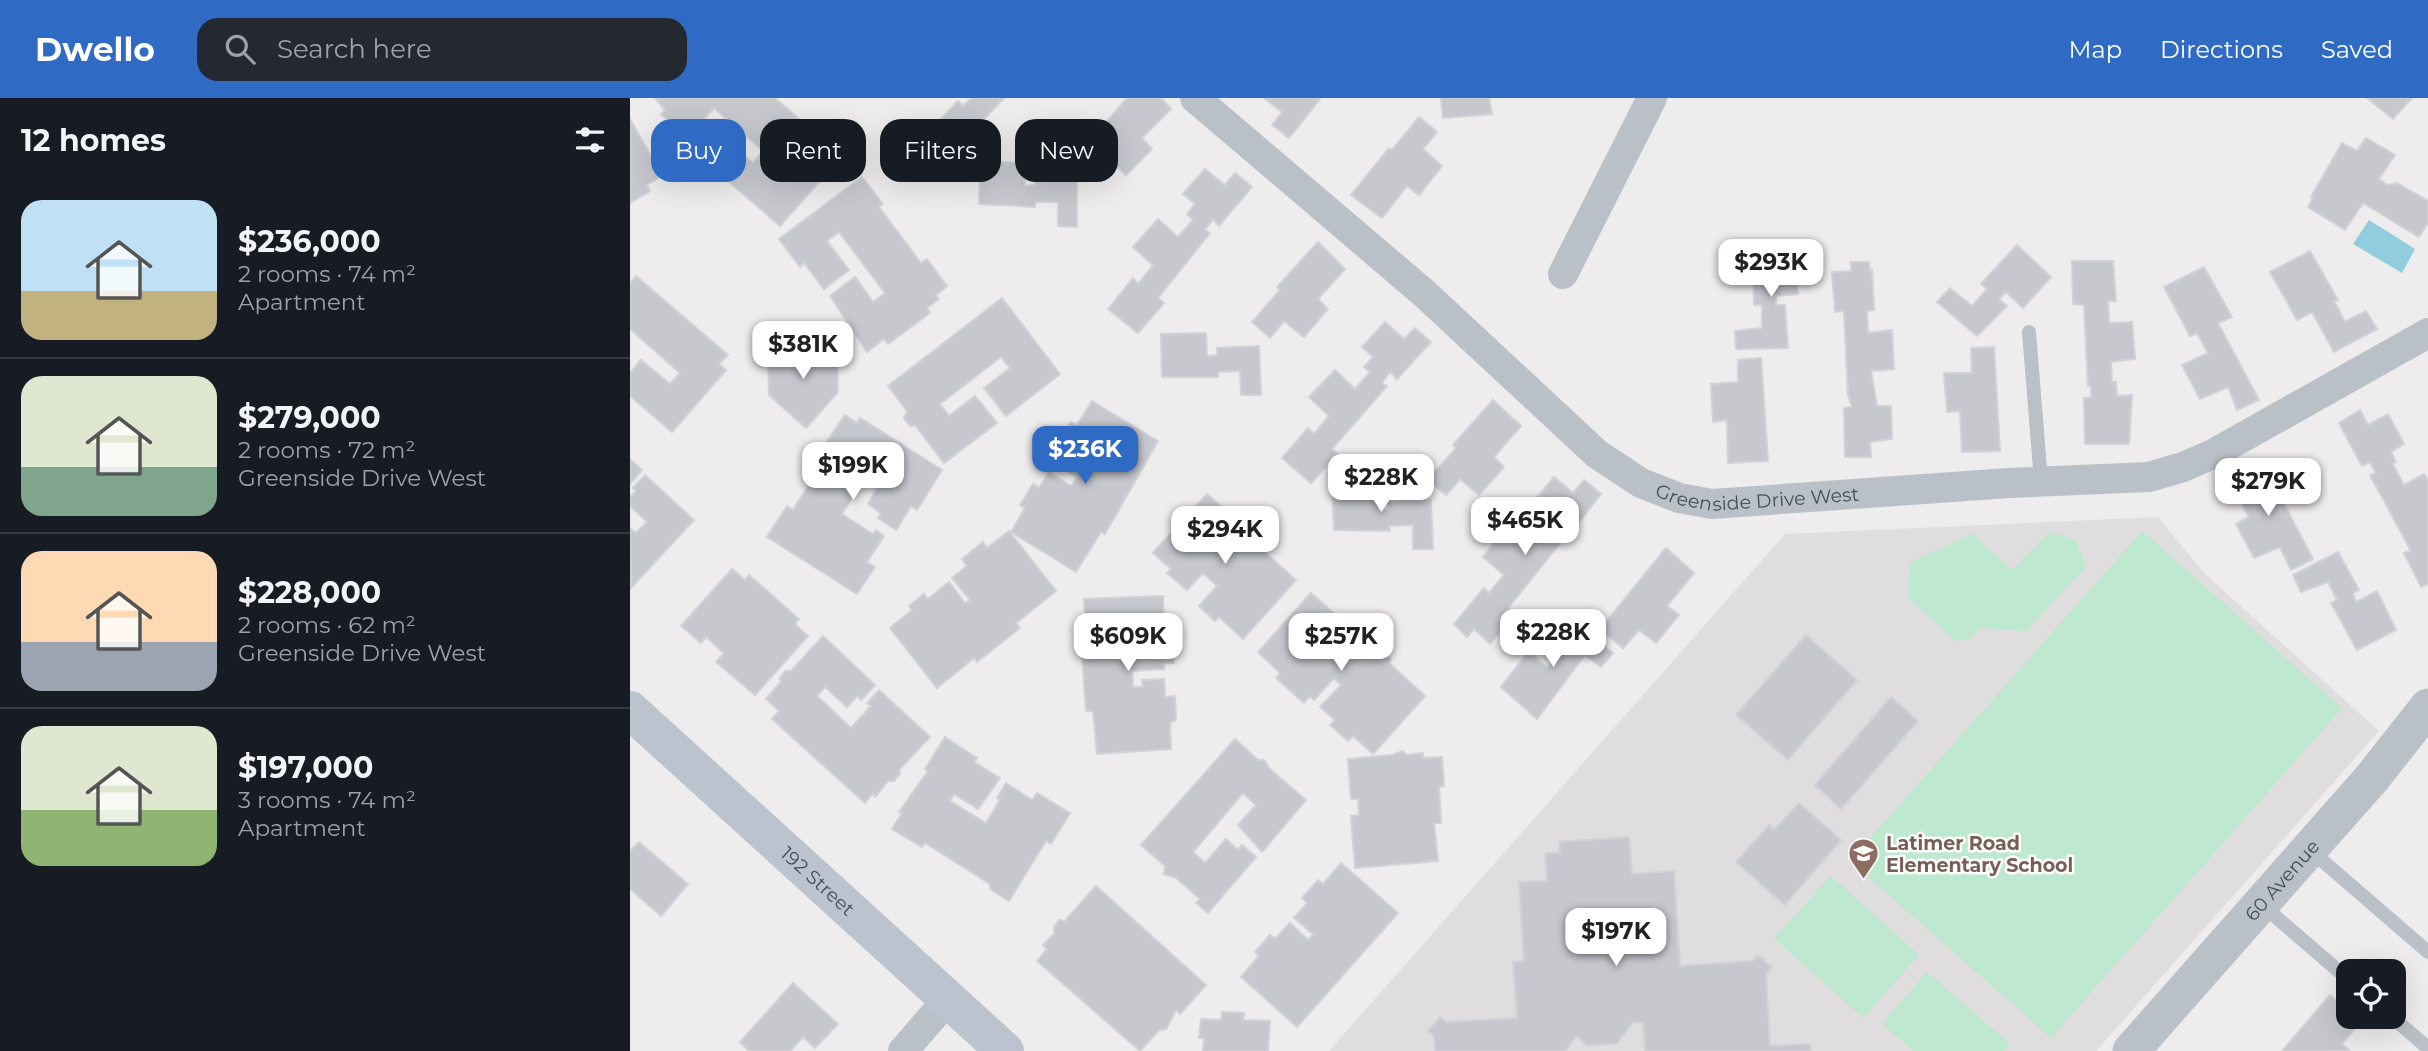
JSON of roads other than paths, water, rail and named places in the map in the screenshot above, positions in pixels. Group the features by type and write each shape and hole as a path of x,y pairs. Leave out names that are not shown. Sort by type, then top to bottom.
{"main road":[{"name":"192 Street","path":"630,710 1004,1051"}],"street":[{"name":"Greenside Drive West","path":"1195,98 1425,294 1597,454 1641,483 1679,499 1712,505 2041,481 2149,477 2213,454 2428,332"},
{"path":"1563,274 1652,98"},
{"name":"60 Avenue","path":"2131,1051 2309,850 2428,707"},
{"path":"902,1051 948,999"}],"lane":[{"path":"2029,332 2041,481"},
{"path":"2309,850 2428,952"},
{"path":"2261,904 2336,969"},
{"path":"2406,1029 2428,1048"}],"water":[{"path":"2369,220 2415,249 2402,273 2353,244"}],"place":[{"name":"Latimer Road Elementary School","path":"1863,881"}]}
